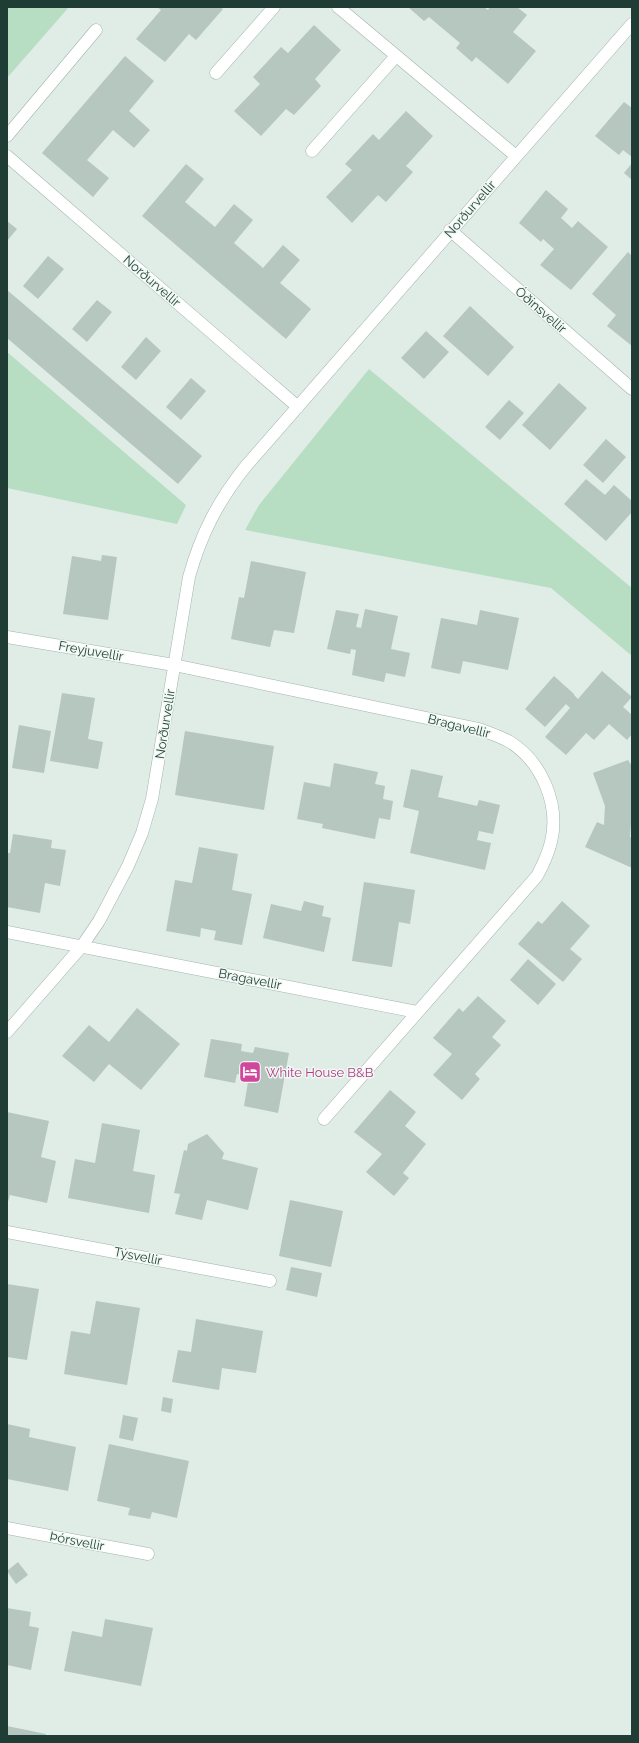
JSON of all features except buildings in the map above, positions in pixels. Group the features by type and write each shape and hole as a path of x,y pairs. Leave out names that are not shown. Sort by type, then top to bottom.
{"street":[{"path":"216,73 274,7"},
{"path":"338,7 516,156"},
{"name":"Norðurvellir","path":"7,1032 82,946 115,894 142,833 152,799 189,577 196,552 206,527 230,485 450,230 632,24"},
{"path":"7,136 96,30"},
{"path":"312,151 396,56"},
{"name":"Norðurvellir","path":"7,156 298,407"},
{"name":"Óðinsvellir","path":"450,230 632,389"},
{"name":"Freyjuvellir","path":"7,637 174,665"},
{"name":"Bragavellir","path":"174,665 479,729 511,743 525,754 546,784 554,822 552,841 546,859 537,876 324,1119"},
{"path":"7,932 82,946"},
{"name":"Bragavellir","path":"82,946 417,1012"},
{"name":"Týsvellir","path":"7,1232 270,1281"},
{"name":"Þórsvellir","path":"7,1528 148,1554"}],"green space":[{"path":"7,7 69,7 7,78"},
{"path":"7,352 186,505 177,524 7,488"},
{"path":"369,369 632,588 632,656 551,588 245,530 259,505"}],"place":[{"name":"White House B&B","path":"250,1072"}]}
